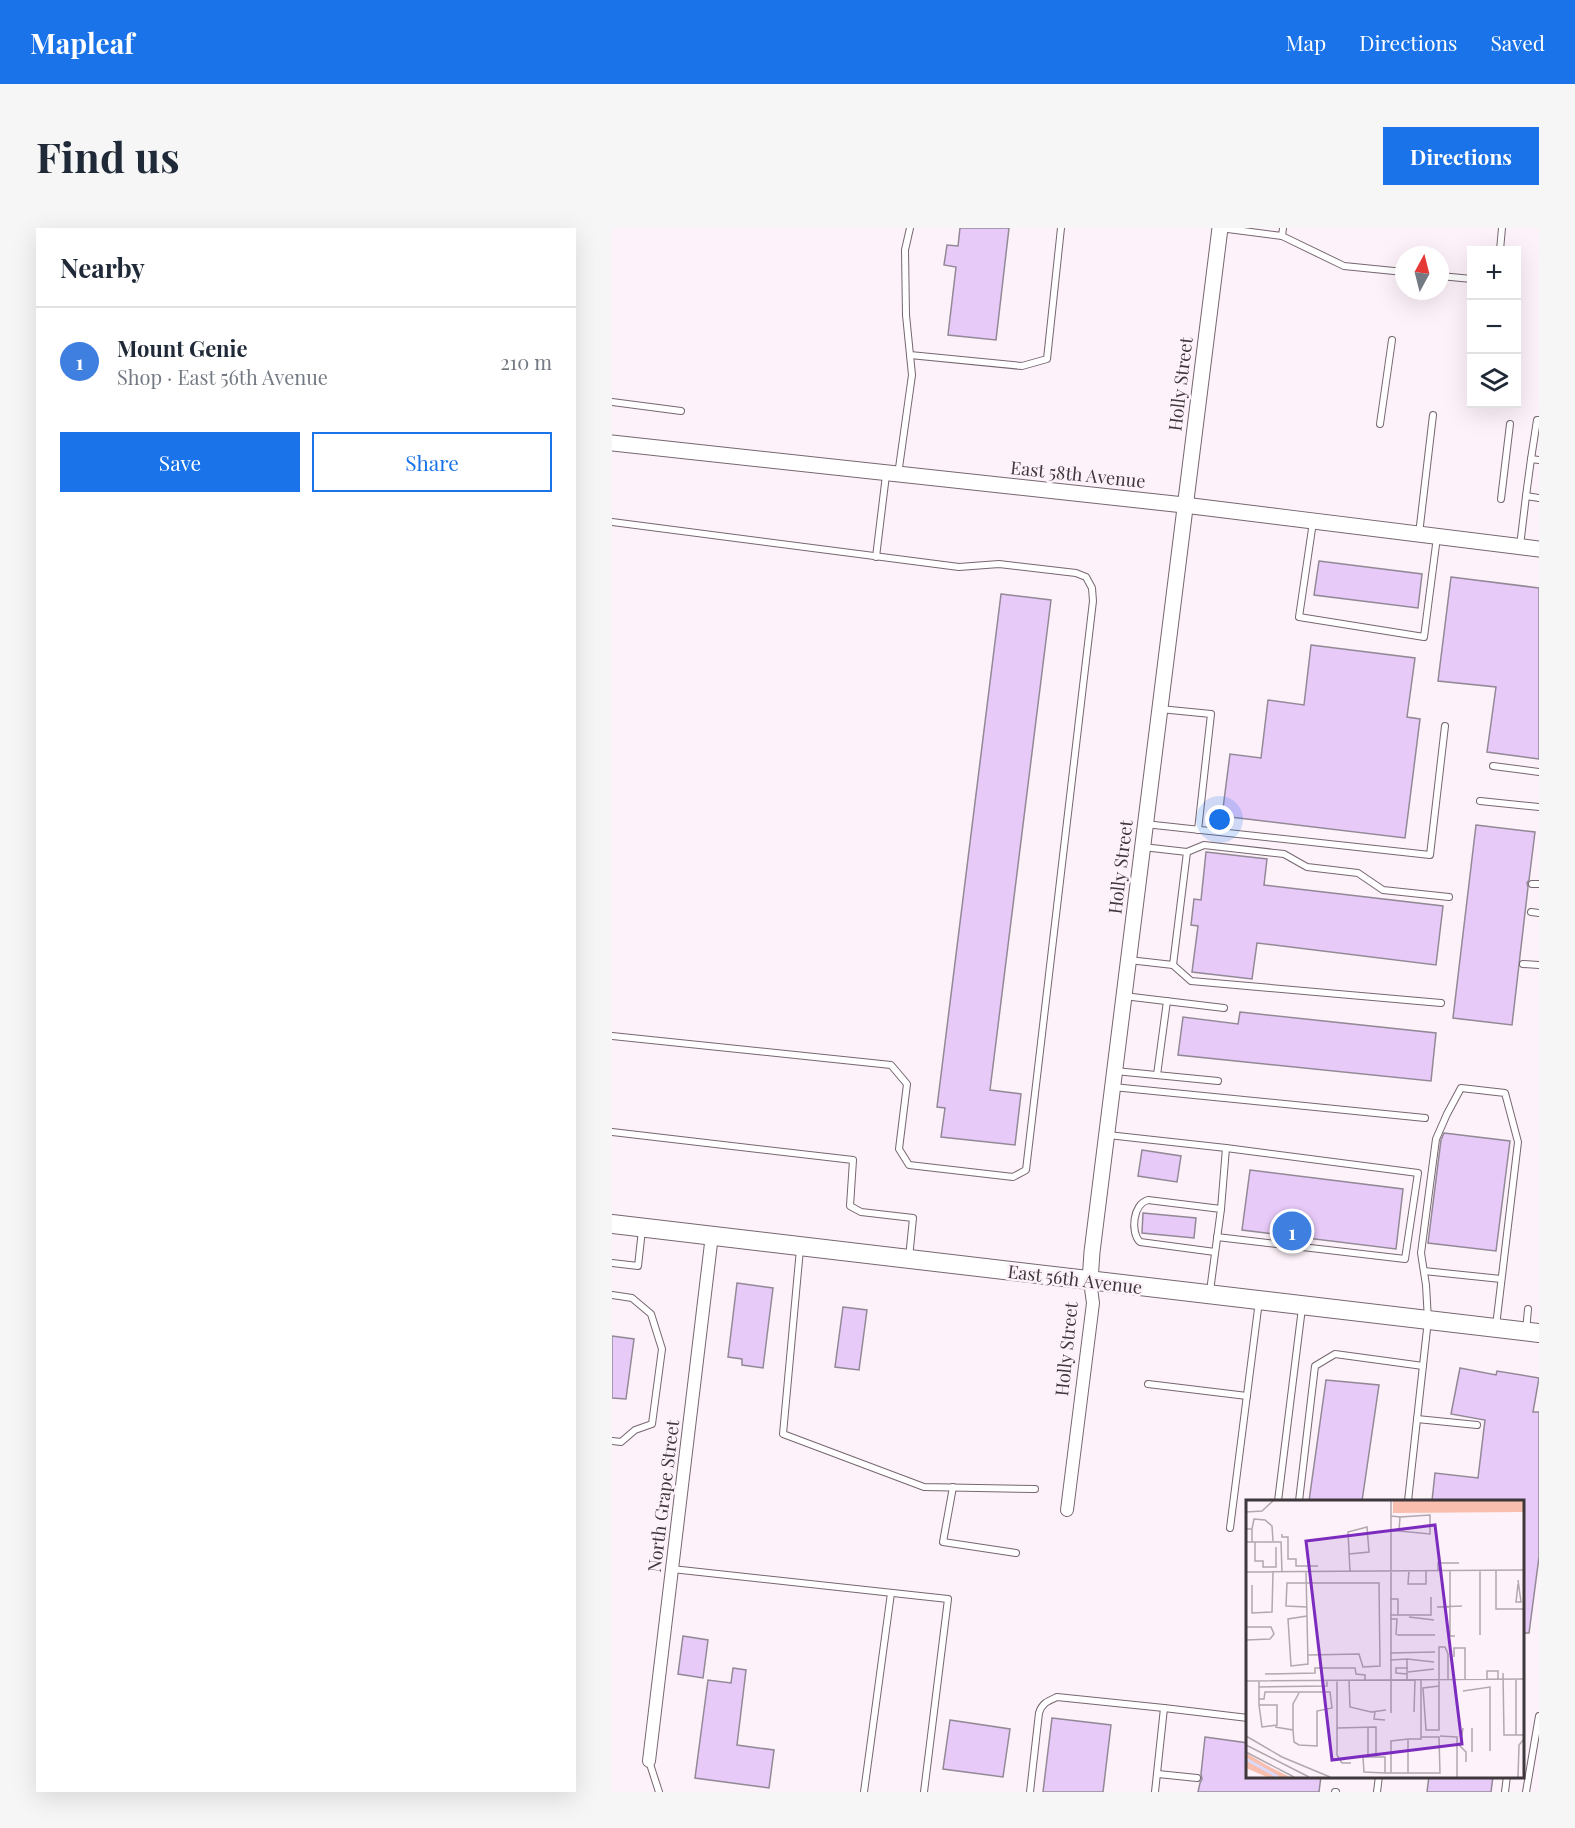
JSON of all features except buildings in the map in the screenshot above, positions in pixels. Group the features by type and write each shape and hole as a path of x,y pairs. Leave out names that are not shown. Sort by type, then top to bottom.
{"main road":[{"name":"East 56th Avenue","path":"612,1224 1532,1332"}],"street":[{"name":"Holly Street","path":"1067,1510 1093,1303 1090,1281 1092,1252 1220,228"},
{"name":"East 58th Avenue","path":"612,443 1184,505 1539,549"},
{"name":"North Grape Street","path":"649,1761 712,1235"}],"lane":[{"path":"876,557 912,375 906,315 905,250 910,228"},
{"path":"910,355 1022,366 1047,358 1061,228"},
{"path":"1220,228 1282,236 1344,266 1395,271"},
{"path":"1282,236 1283,228"},
{"path":"1500,246 1502,228"},
{"path":"1449,277 1467,279"},
{"path":"1380,423 1392,339"},
{"path":"612,402 681,411"},
{"path":"1419,534 1433,416"},
{"path":"1520,546 1531,459 1537,420 1539,420"},
{"path":"1502,499 1510,424"},
{"path":"1531,459 1539,460"},
{"path":"1526,496 1539,498"},
{"path":"1313,520 1299,617 1424,637 1437,536"},
{"path":"612,522 959,567 999,564 1076,573 1086,577 1092,588 1094,601 1026,1170 1013,1178 909,1165 899,1149 907,1084 891,1065 612,1036"},
{"path":"1159,709 1211,714 1198,830"},
{"path":"1145,824 1430,855 1445,726"},
{"path":"1492,766 1539,772"},
{"path":"1480,801 1539,807"},
{"path":"1142,847 1187,852 1204,845 1284,854 1307,867 1358,873 1383,890 1449,897"},
{"path":"1173,965 1187,852"},
{"path":"1531,912 1539,913"},
{"path":"1128,960 1173,965 1191,981 1441,1003"},
{"path":"1524,964 1539,965"},
{"path":"1124,996 1224,1008"},
{"path":"1157,1075 1167,1001"},
{"path":"1114,1071 1218,1080"},
{"path":"1112,1087 1425,1118"},
{"path":"1408,1500 1428,1320 1421,1253 1436,1139 1461,1088 1505,1093 1518,1142 1496,1328"},
{"path":"612,1132 853,1160 850,1206 861,1212 913,1218 909,1258"},
{"path":"1106,1135 1418,1173 1405,1259 1217,1237"},
{"path":"1210,1295 1226,1148"},
{"path":"1215,1252 1140,1242 1134,1231 1137,1207 1148,1200 1221,1209"},
{"path":"612,1263 638,1266 642,1227"},
{"path":"801,1245 783,1434 924,1487 1035,1489"},
{"path":"1424,1271 1501,1279"},
{"path":"612,1295 632,1298 651,1314 662,1349 652,1424 634,1430 621,1442 612,1441"},
{"path":"1230,1528 1260,1300"},
{"path":"1278,1500 1302,1305"},
{"path":"1528,1309 1532,1332"},
{"path":"1299,1500 1315,1366 1335,1354 1423,1366"},
{"path":"1148,1384 1247,1396"},
{"path":"1417,1419 1478,1425"},
{"path":"953,1487 943,1542 1016,1552"},
{"path":"672,1569 948,1599 924,1792"},
{"path":"864,1792 891,1593"},
{"path":"1030,1792 1039,1713 1046,1701 1057,1697 1246,1718"},
{"path":"1155,1792 1164,1708"},
{"path":"1526,1792 1539,1716"},
{"path":"649,1761 659,1792"},
{"path":"1158,1774 1197,1778"},
{"path":"1377,1792 1379,1777"},
{"path":"1504,1792 1507,1777"}],"place":[{"name":"Mount Genie","path":"1292,1231"}]}
